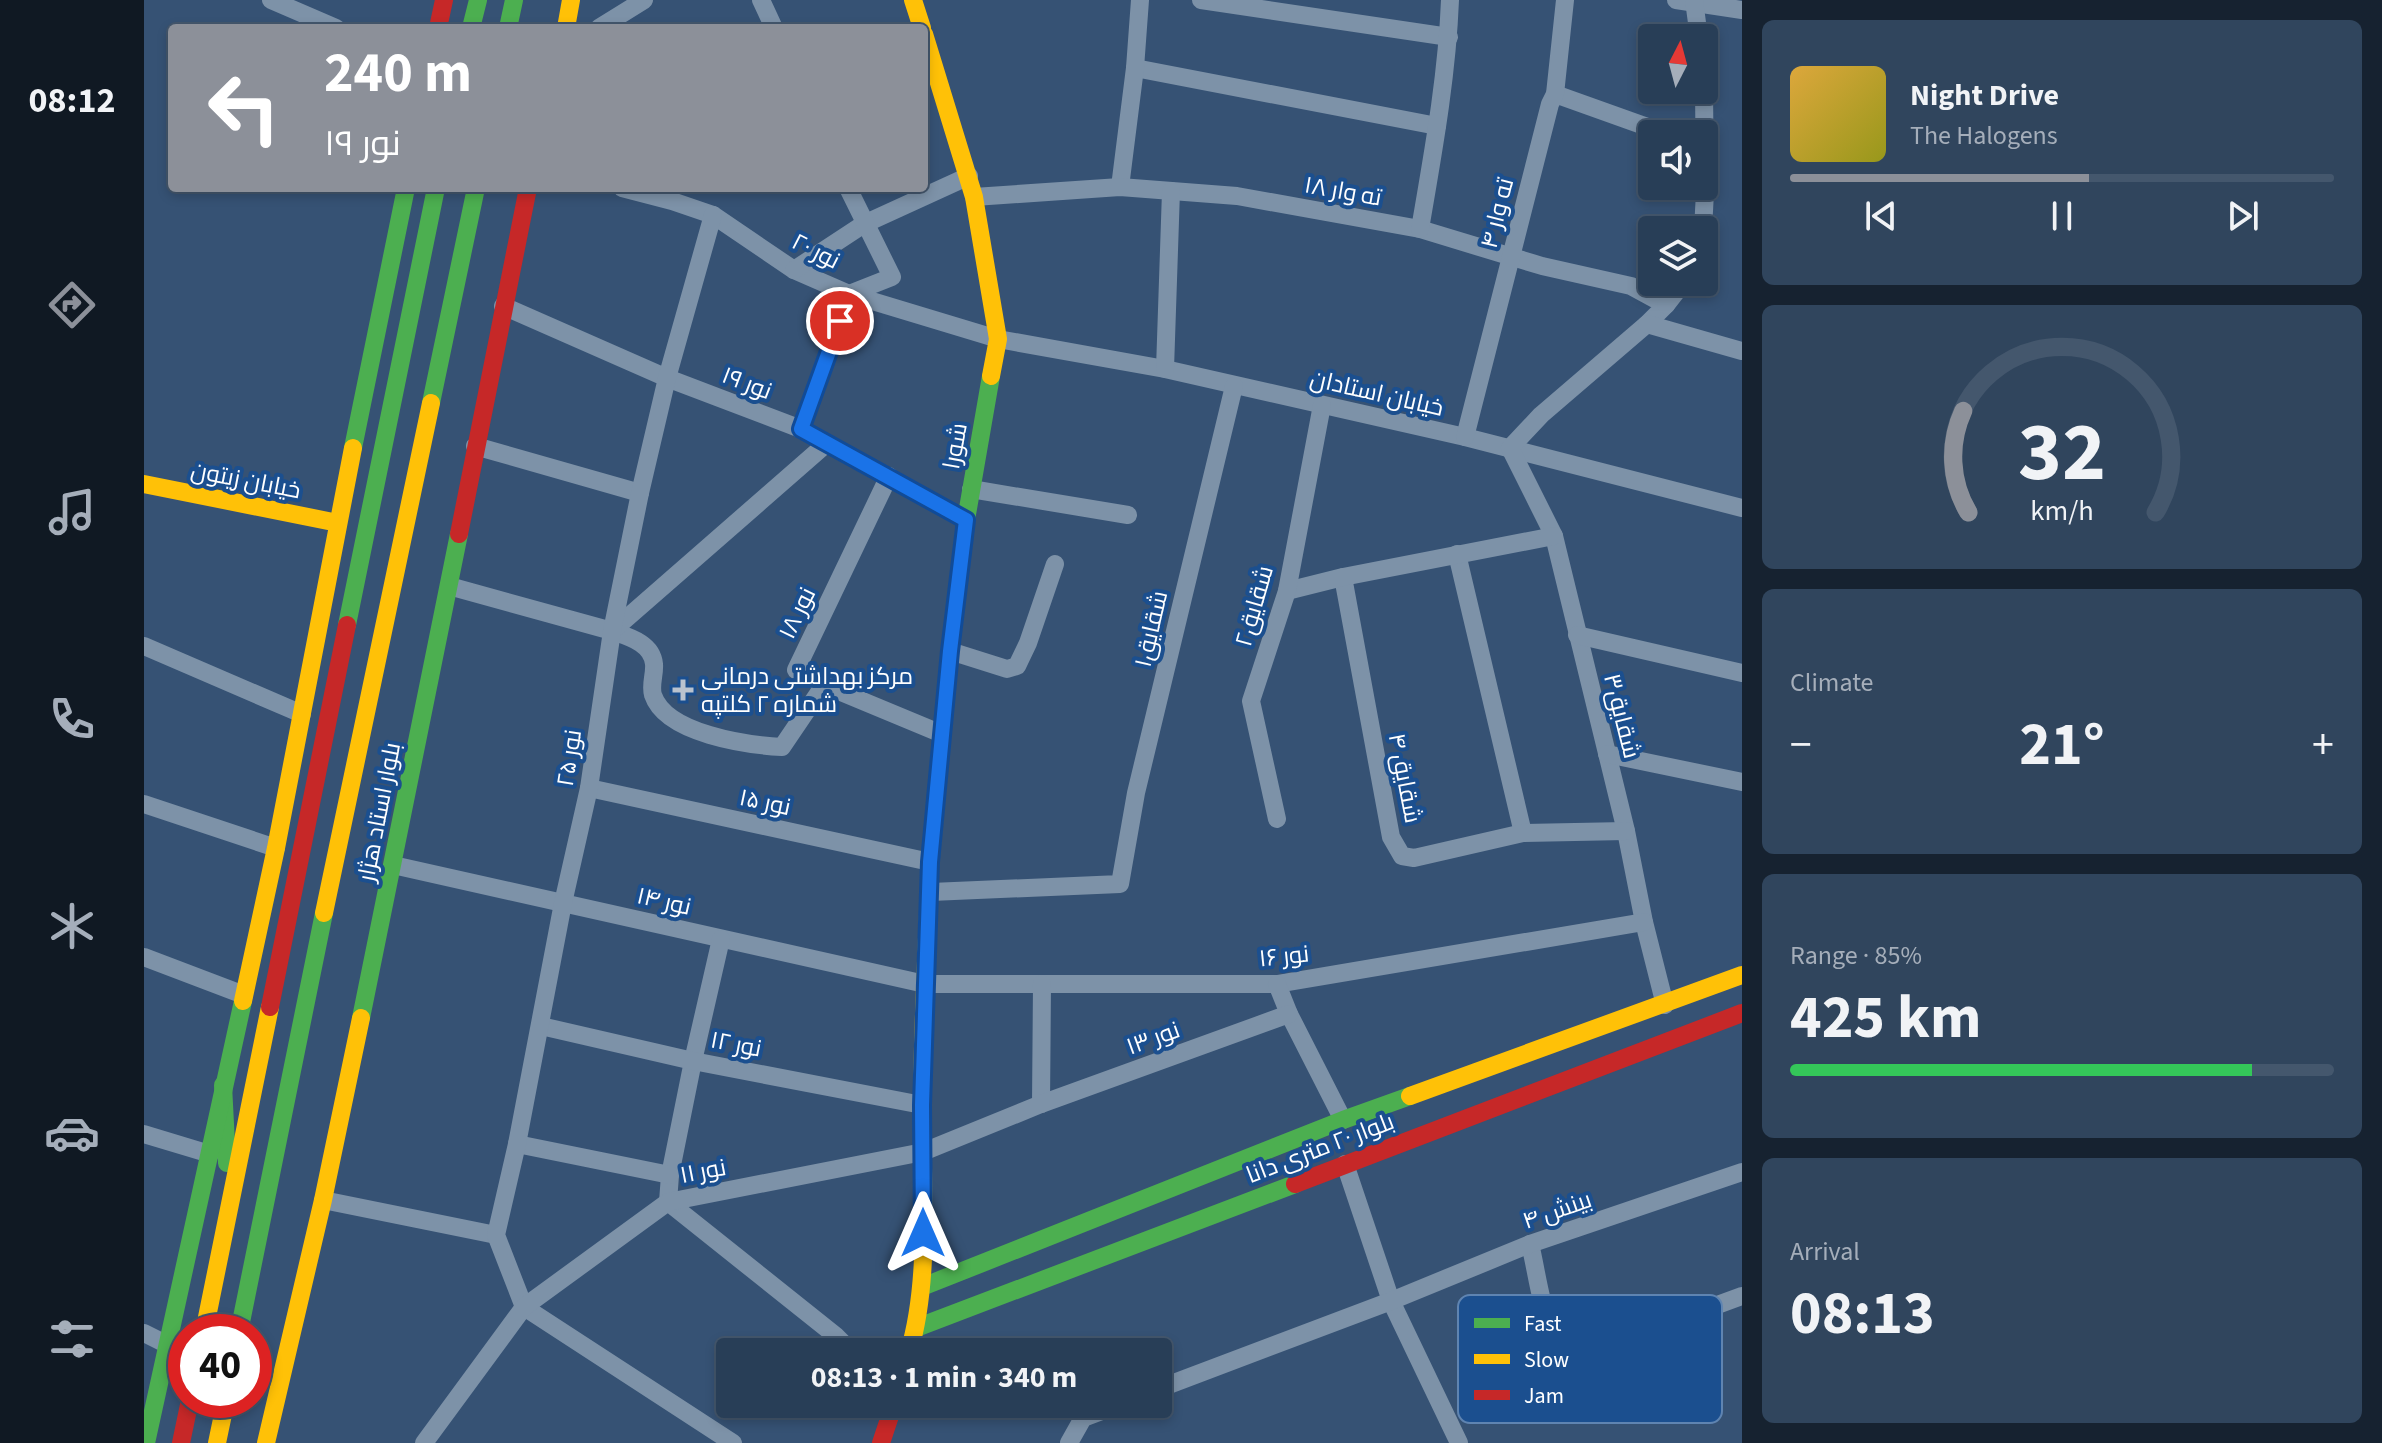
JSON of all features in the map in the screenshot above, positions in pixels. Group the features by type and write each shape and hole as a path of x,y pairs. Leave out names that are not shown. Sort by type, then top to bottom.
{"main road":[{"path":"439,24 444,0"},
{"path":"472,24 478,0"},
{"path":"509,24 514,0"},
{"path":"567,24 571,0"},
{"path":"913,0 921,24"},
{"name":"شورا","path":"913,1338 922,1287 922,1105 930,862 966,520 998,339 969,176 928,47"},
{"path":"146,1443 276,848 405,192"},
{"path":"208,1314 435,192"},
{"name":"بلوار استاد هژار","path":"243,1314 295,1049 475,192"},
{"name":"بلوار استاد هژار","path":"266,1443 323,1200 393,865 527,192"},
{"name":"خیابان زیتون","path":"144,484 338,523"},
{"name":"بلوار ۲۰ متری دانا","path":"922,1287 1343,1120 1742,975"},
{"name":"بلوار ۲۰ متری دانا","path":"916,1328 1742,1013"},
{"path":"223,1085 229,1210"},
{"path":"181,1443 186,1418"},
{"path":"217,1443 222,1418"},
{"path":"881,1443 889,1418"}],"street":[{"path":"272,0 327,24"},
{"path":"605,24 644,0"},
{"path":"761,0 772,24"},
{"path":"1120,187 1140,0"},
{"path":"1201,0 1449,37"},
{"path":"1420,229 1449,37 1450,0"},
{"name":"ته وار ۴","path":"1465,437 1555,94 1565,0"},
{"path":"1688,1 1742,10"},
{"path":"1688,1 1698,24"},
{"path":"1135,68 1437,126"},
{"path":"1555,94 1638,124"},
{"path":"794,270 864,224 969,176"},
{"name":"ته وار ۱۸","path":"974,197 1120,187 1237,196 1420,229 1542,266 1631,286 1666,305"},
{"path":"1165,369 1171,191"},
{"path":"801,429 849,294 892,277 850,192"},
{"name":"نور ۲۰","path":"673,194 713,215 794,270 849,294 998,339"},
{"name":"نور ۲۵","path":"496,1235 589,788 612,631 640,493 667,378 713,215"},
{"path":"1510,448 1541,415 1647,324 1673,296"},
{"name":"نور ۱۹","path":"503,306 667,378 801,429 966,520"},
{"path":"1647,324 1742,351"},
{"name":"خیابان استادان","path":"998,339 1165,369 1465,437 1742,508"},
{"name":"شقایق۱","path":"931,892 1120,884 1136,793 1234,386"},
{"name":"شقایق۲","path":"1277,819 1251,701 1287,591 1322,405"},
{"path":"612,631 826,444"},
{"path":"475,446 640,493"},
{"name":"شقایق۳","path":"1510,448 1554,536 1665,1005"},
{"name":"نور ۱۸","path":"889,476 796,670 824,685 942,734"},
{"path":"971,489 1128,515"},
{"path":"1287,591 1343,577 1554,536"},
{"path":"1457,554 1523,833"},
{"path":"950,651 1007,669 1017,666 1055,564"},
{"name":"شقایق ۴","path":"1343,577 1391,837 1402,856 1414,858 1523,833 1626,831"},
{"path":"449,586 612,631 648,647 654,662 652,693 659,707 671,718 703,732 747,745 782,747 824,685"},
{"path":"1577,635 1742,673"},
{"path":"144,646 302,714"},
{"path":"1607,754 1742,782"},
{"name":"نور ۱۵","path":"589,788 930,862"},
{"path":"144,804 276,848"},
{"name":"نور ۱۴","path":"393,865 925,984"},
{"name":"نور ۱۶","path":"925,984 1277,984 1644,922"},
{"path":"721,939 670,1175 668,1202 838,1338"},
{"path":"144,957 244,995"},
{"path":"1041,1104 1042,984"},
{"path":"1277,984 1343,1120"},
{"name":"نور ۱۳","path":"923,1152 1041,1104 1289,1014"},
{"name":"نور ۱۲","path":"541,1026 693,1061 922,1105"},
{"path":"144,1134 210,1154"},
{"path":"517,1144 670,1175"},
{"name":"نور ۱۱","path":"424,1443 524,1307 668,1202 923,1152"},
{"path":"1345,1164 1391,1301 1459,1443"},
{"name":"بینش ۴","path":"1172,1384 1391,1301 1530,1244 1742,1172"},
{"path":"323,1200 496,1235 524,1307 733,1443"},
{"path":"1530,1244 1542,1295"},
{"path":"1722,1303 1742,1296"},
{"path":"144,1333 166,1344"},
{"path":"1069,1443 1083,1418"}],"traffic: fast":[{"path":"472,24 478,0"},
{"path":"509,24 514,0"},
{"path":"353,448 405,192"},
{"path":"347,625 435,192"},
{"path":"431,403 475,192"},
{"path":"930,866 966,520 991,376"},
{"path":"361,1018 459,534"},
{"path":"243,1314 324,913"},
{"path":"146,1443 243,1001"},
{"path":"223,1085 227,1163"},
{"path":"922,1287 1410,1096"},
{"path":"916,1328 1295,1184"}],"traffic: slow":[{"path":"567,24 571,0"},
{"path":"913,0 921,24"},
{"path":"928,47 974,197 998,339 991,376"},
{"path":"324,913 431,403"},
{"path":"243,1001 276,848 353,448"},
{"path":"144,484 338,523"},
{"path":"912,1338 923,1263 922,1079 930,866"},
{"path":"1410,1096 1742,975"},
{"path":"208,1314 270,1007"},
{"path":"266,1443 323,1200 361,1018"},
{"path":"217,1443 222,1418"}],"traffic: jam":[{"path":"439,24 444,0"},
{"path":"459,534 527,192"},
{"path":"270,1007 347,625"},
{"path":"1295,1184 1742,1013"},
{"path":"181,1443 186,1418"},
{"path":"881,1443 889,1418"}],"place":[{"name":"مرکز بهداشتی درمانی شماره ۲ کلتپه","path":"683,690"}],"route":[{"path":"840,321 801,429 966,520 930,862 922,1105 923,1233"}]}
